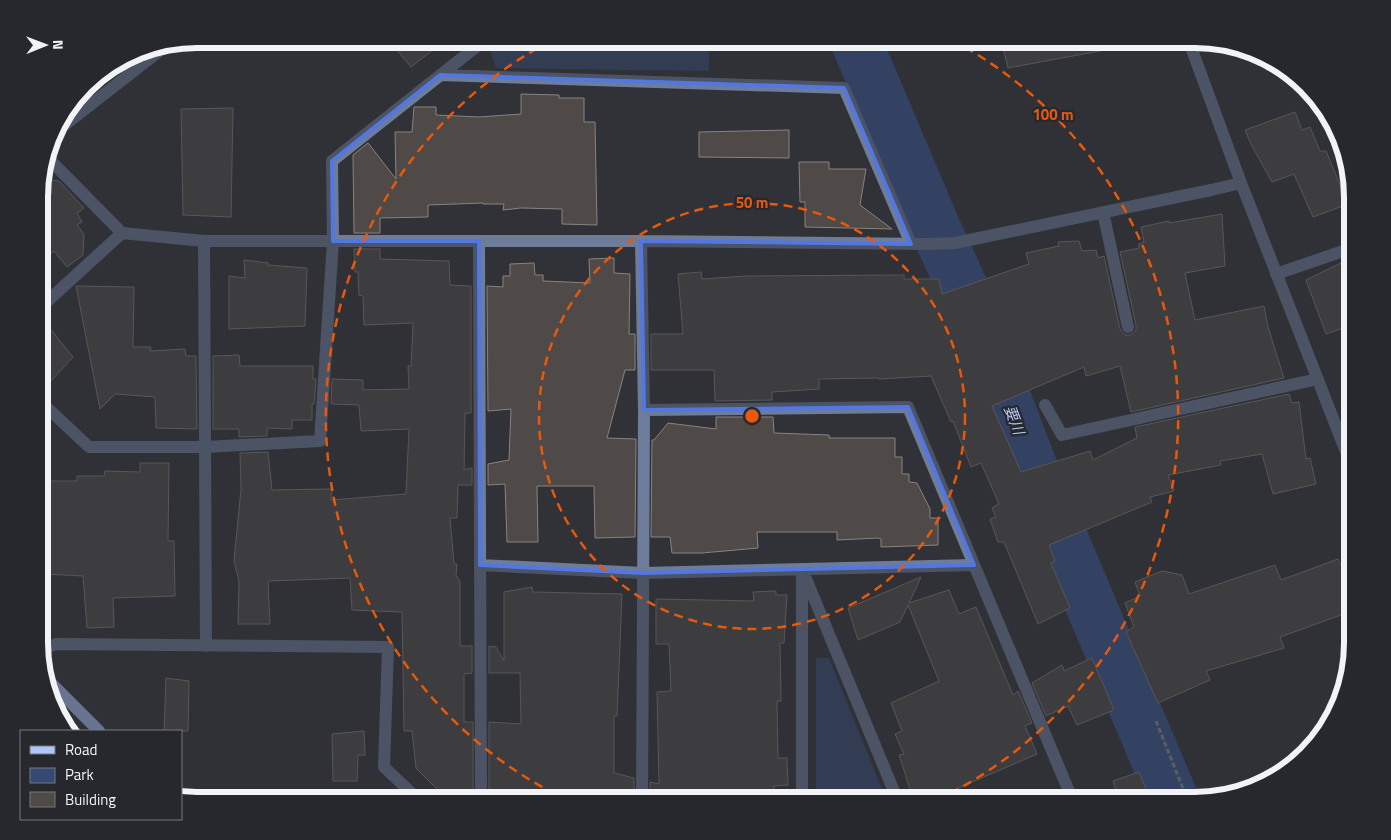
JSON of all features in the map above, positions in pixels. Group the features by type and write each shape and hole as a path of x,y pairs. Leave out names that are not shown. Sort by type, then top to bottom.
{"main road":[{"path":"54,686 98,730"}],"street":[{"path":"1191,47 1276,274 1318,379 1343,432"},
{"path":"47,408 89,447 205,447 320,441 333,241 332,162 475,48"},
{"path":"66,124 154,54"},
{"path":"440,75 844,88 910,244"},
{"path":"52,162 122,233 204,241 955,243 1211,190 1240,182"},
{"path":"1103,212 1128,327"},
{"path":"47,302 122,233"},
{"path":"204,241 206,646"},
{"path":"479,241 480,792"},
{"path":"641,241 644,410 642,792"},
{"path":"1276,274 1343,251"},
{"path":"1045,405 1062,435 1318,379"},
{"path":"644,410 908,407 1069,792"},
{"path":"480,565 643,573 974,565"},
{"path":"802,569 802,792"},
{"path":"802,569 894,792"},
{"path":"47,647 56,644 388,647 384,767 410,792"}],"path":[{"path":"1156,721 1184,792"}],"highlighted area":[{"path":"440,75 844,88 911,244 641,241 644,410 908,407 974,565 643,573 480,565 479,241 333,241 332,161"}],"green space":[{"path":"709,47 709,71 496,68 489,48"},
{"path":"816,658 829,658 883,792 816,792"}],"building":[{"path":"1003,47 1105,47 1105,50 1008,68"},
{"path":"395,48 436,48 411,67"},
{"path":"521,94 559,95 559,98 584,98 584,122 595,122 597,225 562,224 562,209 521,208 503,210 504,204 483,203 428,205 428,217 380,218 380,233 354,233 353,155 368,143 396,179 395,132 412,132 414,107 436,107 436,115 479,117 521,114"},
{"path":"233,108 231,217 183,215 181,109"},
{"path":"1295,112 1302,130 1310,127 1320,151 1326,151 1343,192 1343,206 1313,217 1294,174 1272,182 1245,130"},
{"path":"789,130 789,158 699,157 699,132"},
{"path":"799,162 829,162 829,169 866,169 860,205 892,229 805,227 805,202 800,202"},
{"path":"49,180 59,181 84,208 77,213 82,222 77,225 84,234 83,255 67,267 54,251 47,258"},
{"path":"1222,214 1225,266 1185,273 1195,320 1264,306 1268,327 1284,378 1131,412 1120,366 1086,376 1084,367 992,406 1021,472 1090,451 1093,460 1137,438 1135,427 1289,394 1292,403 1299,402 1306,459 1310,458 1316,484 1273,494 1262,454 1220,461 1221,465 1168,475 1174,491 1150,497 1152,502 1049,545 1055,561 1051,563 1070,608 1038,624 1004,542 998,542 990,519 996,517 992,508 999,504 981,463 971,467 953,421 951,422 931,376 879,379 819,379 819,389 772,392 772,400 715,401 714,370 651,370 651,334 683,334 678,274 701,272 702,279 746,276 904,275 904,279 939,279 942,294 1029,264 1026,253 1059,246 1058,242 1079,241 1082,251 1096,250 1098,258 1104,256 1120,329 1125,335 1130,335 1136,330 1136,325 1120,252 1139,248 1139,244 1144,242 1141,227"},
{"path":"354,249 380,249 380,259 449,261 450,285 471,286 471,413 465,413 464,470 472,468 472,485 458,485 457,518 450,518 454,564 457,564 456,575 460,582 460,646 472,646 472,673 464,674 464,722 473,722 473,792 440,792 416,768 412,731 404,731 402,612 352,610 350,578 270,581 268,582 270,624 238,624 239,581 234,561 241,489 240,453 268,452 272,490 332,489 331,500 406,494 409,429 361,431 359,405 331,404 332,379 363,380 363,390 409,389 408,366 411,366 413,323 364,325 363,296 359,295 358,272 355,272"},
{"path":"614,258 614,273 630,274 629,334 635,334 635,370 625,370 607,438 636,439 635,537 595,538 594,486 537,486 538,542 507,542 505,484 488,485 488,464 509,460 511,409 488,411 487,286 503,287 503,276 510,276 510,264 534,263 535,275 543,275 543,281 590,283 589,259"},
{"path":"244,260 268,263 268,265 307,268 305,326 229,329 229,276 245,278"},
{"path":"1341,263 1343,270 1343,328 1326,334 1306,280"},
{"path":"76,286 134,287 133,347 151,347 150,351 185,349 186,356 196,356 197,429 156,428 155,397 115,394 100,409"},
{"path":"47,325 73,357 47,385"},
{"path":"239,355 240,366 313,366 313,379 316,379 314,404 312,404 312,420 292,420 292,429 267,428 267,436 239,437 239,429 213,429 213,356"},
{"path":"716,417 773,417 774,433 829,435 829,438 895,438 895,457 902,457 902,474 909,474 909,482 917,483 930,509 930,518 938,518 938,545 881,547 881,539 878,538 837,540 837,532 757,532 758,548 702,553 672,553 670,537 651,537 652,440 668,423 716,429"},
{"path":"140,463 169,463 168,541 174,541 175,596 113,598 114,627 87,628 83,576 47,574 47,481 77,481 77,476 104,476 105,471 140,472"},
{"path":"1338,559 1343,568 1343,614 1280,637 1284,648 1206,671 1210,680 1158,703 1126,632 1134,627 1125,603 1140,596 1135,582 1162,571 1182,575 1189,594 1275,565 1281,580"},
{"path":"921,577 909,603 949,590 959,614 976,607 1013,695 1018,691 1032,723 1025,726 1037,754 949,792 911,792 899,755 904,754 895,734 902,731 891,703 939,681 908,605 900,622 858,640 848,608"},
{"path":"532,587 533,592 622,594 617,716 614,716 614,773 634,778 634,792 489,792 489,722 521,724 520,673 489,673 489,646 496,647 504,661 504,592"},
{"path":"776,591 776,595 787,595 784,643 780,643 781,701 777,701 778,758 787,758 788,785 774,786 774,792 650,792 650,782 659,784 657,692 671,691 669,644 656,644 656,599 754,601 753,592"},
{"path":"1092,658 1114,710 1077,725 1068,706 1046,716 1032,683 1062,665 1064,671"},
{"path":"166,678 189,681 188,731 164,730"},
{"path":"364,731 365,755 358,755 357,781 333,781 332,734"},
{"path":"1139,772 1147,792 1117,792 1113,781"}],"waterway":[{"name":"要川","path":"859,47 933,223 970,304 1030,462 1170,792"}]}
